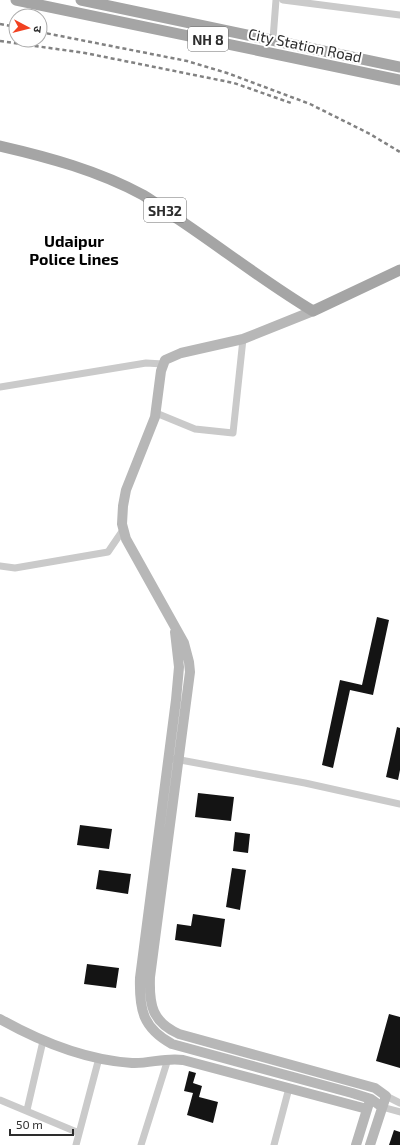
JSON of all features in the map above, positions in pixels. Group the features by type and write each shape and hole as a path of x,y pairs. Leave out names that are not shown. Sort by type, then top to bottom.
{"main road":[{"name":"City Station Road","path":"16,0 400,80"},
{"name":"City Station Road","path":"81,0 273,39 400,67"},
{"name":"SH32","path":"0,146 47,157 111,180 143,195 279,290 313,311"},
{"path":"313,311 400,270"}],"street":[{"path":"78,13 81,0"},
{"path":"273,39 276,0"},
{"path":"283,0 400,15"},
{"path":"313,311 243,339 181,353 168,358 163,364 156,413 126,490 122,517 123,530 133,552 187,651 190,672 150,977 150,1000 156,1017 168,1028 186,1036 375,1088 386,1096 400,1103"},
{"path":"156,413 195,429 233,433 243,339"},
{"path":"0,387 146,363 163,364"},
{"path":"0,566 15,568 108,552 123,530"},
{"path":"172,622 177,638 178,667 176,700 140,972 140,1002 146,1021 158,1035 172,1044 371,1099 382,1107 400,1112"},
{"path":"169,758 400,804"},
{"path":"0,1019 43,1041 69,1051 99,1058 142,1063 168,1059 183,1060 367,1109"},
{"path":"27,1110 43,1041"},
{"path":"76,1145 99,1058"},
{"path":"141,1145 168,1059"},
{"path":"274,1145 289,1088"},
{"path":"356,1145 375,1088"},
{"path":"370,1145 386,1096"},
{"path":"0,1100 79,1133"}],"building":[{"path":"377,617 389,620 373,695 350,690 333,768 322,765 340,680 362,685"},
{"path":"397,727 400,728 400,770 398,780 386,777"},
{"path":"198,793 234,797 231,821 195,817"},
{"path":"80,825 112,829 109,849 77,845"},
{"path":"235,832 250,834 248,853 233,851"},
{"path":"232,868 246,870 240,910 226,907"},
{"path":"99,870 131,874 128,894 96,889"},
{"path":"193,914 225,919 221,947 175,940 177,924 191,926"},
{"path":"87,964 119,968 116,988 84,984"},
{"path":"389,1014 400,1017 400,1068 376,1061"},
{"path":"189,1071 196,1073 193,1083 202,1086 199,1097 218,1102 213,1123 187,1115 193,1093 184,1091"},
{"path":"394,1130 400,1132 400,1145 389,1145"}],"railway":[{"path":"0,24 8,26"},
{"path":"48,34 187,61 227,73 310,104 370,134 400,152"},
{"path":"0,41 85,53 234,83 291,103"}],"district":[{"name":"Udaipur Police Lines","path":"74,249"}]}
